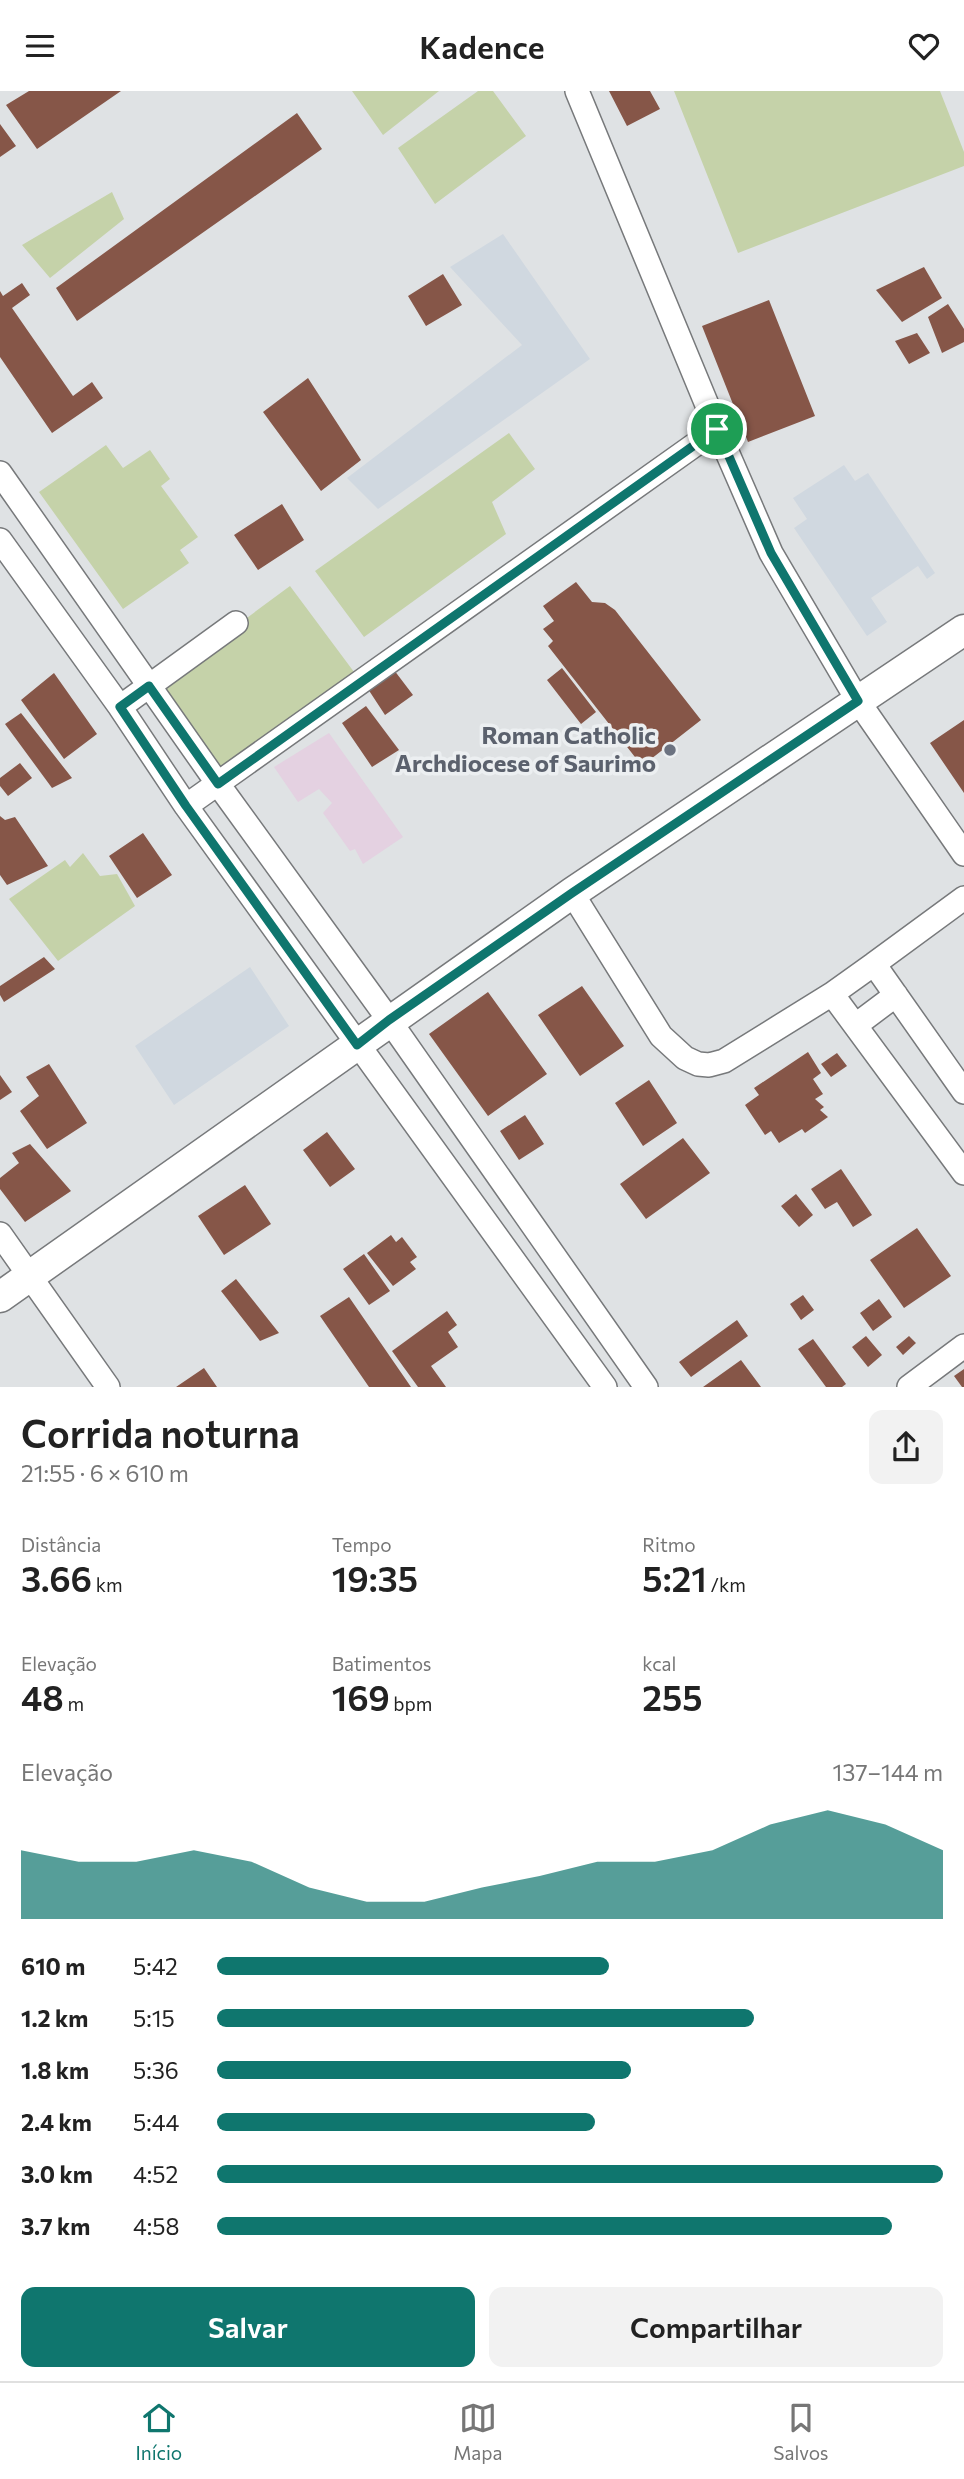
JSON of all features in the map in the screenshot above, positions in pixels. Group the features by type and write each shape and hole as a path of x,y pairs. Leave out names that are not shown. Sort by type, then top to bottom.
{"main road":[{"path":"0,1297 572,893 964,630"}],"street":[{"path":"578,91 771,553 858,701 964,854"},
{"path":"186,806 717,429"},
{"path":"0,473 646,1387"},
{"path":"0,540 597,1384 628,1361"},
{"path":"120,707 236,623"},
{"path":"572,893 661,1036 685,1058 698,1064 709,1065 724,1061 832,994 964,898"},
{"path":"874,964 964,1092"},
{"path":"832,994 964,1173"},
{"path":"856,1025 896,995"},
{"path":"0,1234 108,1387"},
{"path":"909,1387 964,1346"}],"shaded area":[{"path":"503,234 590,359 378,509 347,478 522,345 450,267"},
{"path":"844,465 855,481 868,473 935,573 927,579 918,566 871,598 887,622 867,636 794,528 807,519 793,498"},
{"path":"329,733 403,837 363,864 355,849 350,851 323,813 332,803 319,789 298,802 274,767"},
{"path":"250,967 289,1026 174,1105 135,1046"}],"green space":[{"path":"352,91 439,91 383,135"},
{"path":"478,91 493,91 526,136 435,204 398,148"},
{"path":"674,91 940,91 964,152 964,166 738,253"},
{"path":"112,192 124,219 50,278 22,245"},
{"path":"509,433 535,469 492,502 506,534 364,637 315,571"},
{"path":"106,445 123,468 150,450 170,479 161,486 198,537 180,550 189,563 123,609 39,492"},
{"path":"290,586 357,676 220,777 152,688"},
{"path":"83,853 100,876 117,874 135,906 58,961 9,899 65,860 70,867"}],"building":[{"path":"29,91 121,91 37,149 6,105"},
{"path":"609,91 650,91 660,109 627,126"},
{"path":"297,113 322,149 77,321 56,288"},
{"path":"0,124 16,146 0,157"},
{"path":"924,267 942,298 902,322 876,290"},
{"path":"443,274 462,305 426,326 408,296"},
{"path":"22,283 30,295 12,308 73,396 92,382 103,398 52,433 0,357 0,291 3,296"},
{"path":"769,300 815,416 748,442 702,326"},
{"path":"948,304 964,329 964,342 942,353 928,317"},
{"path":"917,333 930,353 909,364 895,341"},
{"path":"308,378 361,460 321,491 263,412"},
{"path":"282,504 304,540 258,570 234,535"},
{"path":"576,582 592,602 605,603 615,610 701,720 642,766 548,646 553,641 543,629 554,621 543,606"},
{"path":"562,668 596,712 581,724 547,680"},
{"path":"394,670 413,695 385,715 368,689"},
{"path":"54,673 97,734 64,759 21,700"},
{"path":"366,706 399,750 372,767 342,723"},
{"path":"21,713 72,778 52,788 5,724"},
{"path":"964,720 964,793 930,743"},
{"path":"20,763 32,778 8,796 0,786 0,778"},
{"path":"0,816 5,820 15,817 48,866 7,885 0,875"},
{"path":"143,833 172,875 137,898 109,856"},
{"path":"44,957 55,969 4,1002 0,995 0,986"},
{"path":"582,986 624,1046 580,1076 538,1015"},
{"path":"488,992 547,1074 488,1116 429,1034"},
{"path":"808,1052 821,1073 813,1079 823,1094 815,1099 824,1107 820,1110 828,1117 805,1133 802,1129 779,1143 771,1131 765,1135 745,1105 759,1095 754,1088"},
{"path":"837,1053 847,1066 831,1077 821,1064"},
{"path":"49,1064 87,1123 47,1149 20,1111 39,1096 26,1077"},
{"path":"0,1075 12,1092 0,1100"},
{"path":"649,1080 677,1123 643,1146 615,1103"},
{"path":"525,1115 544,1144 519,1160 500,1131"},
{"path":"327,1132 355,1169 330,1187 303,1150"},
{"path":"683,1138 710,1173 646,1219 620,1184"},
{"path":"30,1144 71,1191 25,1222 0,1189 0,1178 19,1163 12,1153"},
{"path":"841,1169 872,1215 853,1227 837,1202 825,1209 811,1189"},
{"path":"245,1185 271,1224 224,1255 198,1216"},
{"path":"796,1194 813,1215 799,1227 781,1206"},
{"path":"917,1228 951,1276 904,1308 870,1260"},
{"path":"391,1235 396,1242 402,1237 417,1257 410,1262 416,1269 393,1286 367,1253"},
{"path":"364,1254 390,1291 369,1305 343,1269"},
{"path":"236,1279 279,1333 260,1341 221,1291"},
{"path":"803,1295 814,1310 801,1320 790,1304"},
{"path":"349,1297 411,1387 369,1387 320,1316"},
{"path":"879,1299 892,1317 873,1331 860,1313"},
{"path":"447,1311 457,1325 448,1332 458,1347 431,1366 446,1387 418,1387 392,1351"},
{"path":"737,1320 748,1336 691,1377 679,1362"},
{"path":"866,1336 882,1355 868,1367 852,1347"},
{"path":"909,1336 916,1343 903,1355 896,1347"},
{"path":"813,1339 846,1384 842,1387 826,1387 798,1349"},
{"path":"741,1360 761,1387 703,1387"},
{"path":"204,1368 217,1387 176,1387"},
{"path":"964,1369 964,1387 962,1387 954,1376"}],"place":[{"name":"Roman Catholic Archdiocese of Saurimo","path":"670,750"}],"route":[{"path":"717,429 771,553 858,701 572,893 357,1045 186,806 120,707 149,686 218,784 717,429"}]}
